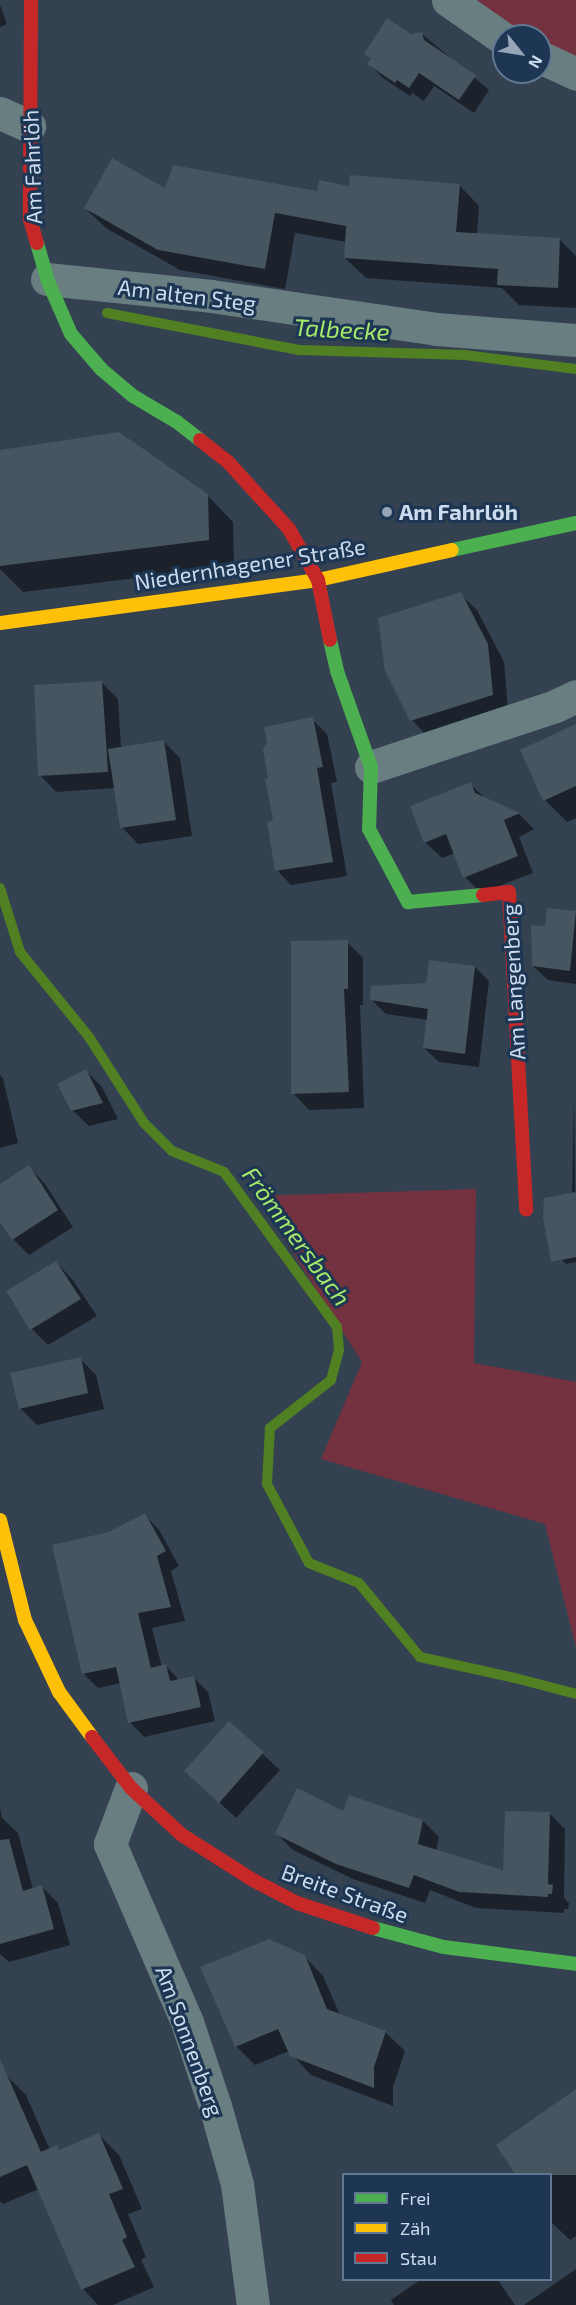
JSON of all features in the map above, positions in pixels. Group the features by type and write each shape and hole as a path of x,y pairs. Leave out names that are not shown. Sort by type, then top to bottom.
{"street":[{"name":"Am Fahrlöh","path":"31,0 14,120 30,219 47,279 71,334 101,369 133,396 177,422 228,462 289,529 318,580"},
{"path":"448,0 492,31"},
{"path":"552,63 576,74"},
{"name":"Am alten Steg","path":"47,279 211,296 436,328 576,340"},
{"name":"Niedernhagener Straße","path":"0,623 318,580 576,523"},
{"name":"Am Langenberg","path":"318,580 337,671 371,767 369,830 408,902 509,892 526,1210"},
{"path":"371,767 555,706 576,696"},
{"name":"Breite Straße","path":"0,1520 25,1620 59,1692 131,1788 182,1835 215,1857 297,1903 387,1933 444,1947 576,1964"},
{"name":"Am Sonnenberg","path":"131,1788 110,1844 187,2022 215,2106 237,2184 253,2305"}],"shaded area":[{"path":"460,0 576,0 576,66 552,55 552,24 495,24"},
{"path":"476,1189 474,1363 576,1382 576,1647 545,1524 321,1459 362,1362 257,1196"}],"building":[{"path":"387,18 411,34 422,32 424,40 476,75 459,100 419,73 409,88 397,80 395,83 367,64 371,58 364,54"},
{"path":"112,158 165,188 173,165 317,191 319,180 349,186 350,175 460,184 456,232 560,238 558,288 497,285 498,269 344,258 346,226 275,213 265,269 158,250 84,208"},
{"path":"119,432 208,494 209,540 0,566 0,450"},
{"path":"461,592 488,644 493,695 410,721 385,671 378,618"},
{"path":"102,681 108,772 38,776 34,685"},
{"path":"313,717 323,767 317,768 333,862 275,871 267,822 273,820 265,779 268,778 263,749 267,743 264,727"},
{"path":"576,724 576,786 543,801 520,750"},
{"path":"164,740 176,820 120,828 108,749"},
{"path":"471,782 475,793 520,813 504,820 518,856 463,878 446,834 424,843 410,806"},
{"path":"547,908 576,911 570,971 532,966 531,925 545,926"},
{"path":"348,940 348,989 344,989 349,1092 291,1094 291,941"},
{"path":"429,960 475,966 465,1054 423,1048 428,1009 370,1000 371,986 426,983"},
{"path":"86,1069 103,1103 71,1111 57,1084"},
{"path":"29,1165 58,1210 12,1240 0,1222 0,1184"},
{"path":"576,1192 576,1257 551,1262 543,1218 544,1198"},
{"path":"56,1261 81,1299 30,1330 6,1291"},
{"path":"81,1357 88,1393 19,1409 10,1373"},
{"path":"145,1513 166,1551 157,1556 171,1607 138,1613 151,1668 166,1664 170,1681 194,1676 201,1707 128,1723 116,1667 82,1674 52,1545 109,1532"},
{"path":"229,1721 264,1752 219,1803 184,1771"},
{"path":"297,1788 343,1811 349,1795 423,1820 418,1844 503,1870 505,1811 550,1812 548,1884 553,1885 552,1894 548,1894 548,1897 459,1892 414,1875 409,1888 336,1864 275,1834"},
{"path":"9,1839 23,1891 42,1885 54,1929 0,1944 0,1840"},
{"path":"269,1939 305,1955 327,2009 386,2031 374,2067 374,2088 290,2056 278,2029 235,2047 200,1967"},
{"path":"0,2059 41,2152 57,2145 59,2150 99,2133 123,2189 109,2194 127,2237 122,2240 135,2267 81,2290 27,2165 0,2177"},
{"path":"576,2089 576,2175 515,2173 496,2145"}],"waterway":[{"name":"Talbecke","path":"107,313 300,350 465,355 576,369"},
{"name":"Frömmersbach","path":"0,888 20,952 89,1037 144,1123 172,1151 224,1172 337,1327 339,1350 331,1380 270,1428 267,1484 309,1563 359,1583 420,1657 576,1694"}],"traffic: fast":[{"path":"37,243 47,279 71,334 101,369 133,396 177,422 200,440"},
{"path":"452,550 576,523"},
{"path":"330,640 337,671 371,767 369,829 408,902 483,895"},
{"path":"373,1928 444,1947 576,1964"}],"traffic: slow":[{"path":"0,623 318,580 452,550"},
{"path":"0,1520 25,1620 59,1692 92,1737"}],"traffic: jam":[{"path":"31,0 30,219 37,243"},
{"path":"200,440 228,462 289,529 318,580 330,640"},
{"path":"483,895 509,892 526,1210"},
{"path":"92,1737 131,1788 182,1835 253,1880 297,1903 373,1928"}],"place":[{"name":"Am Fahrlöh","path":"387,512"}]}
